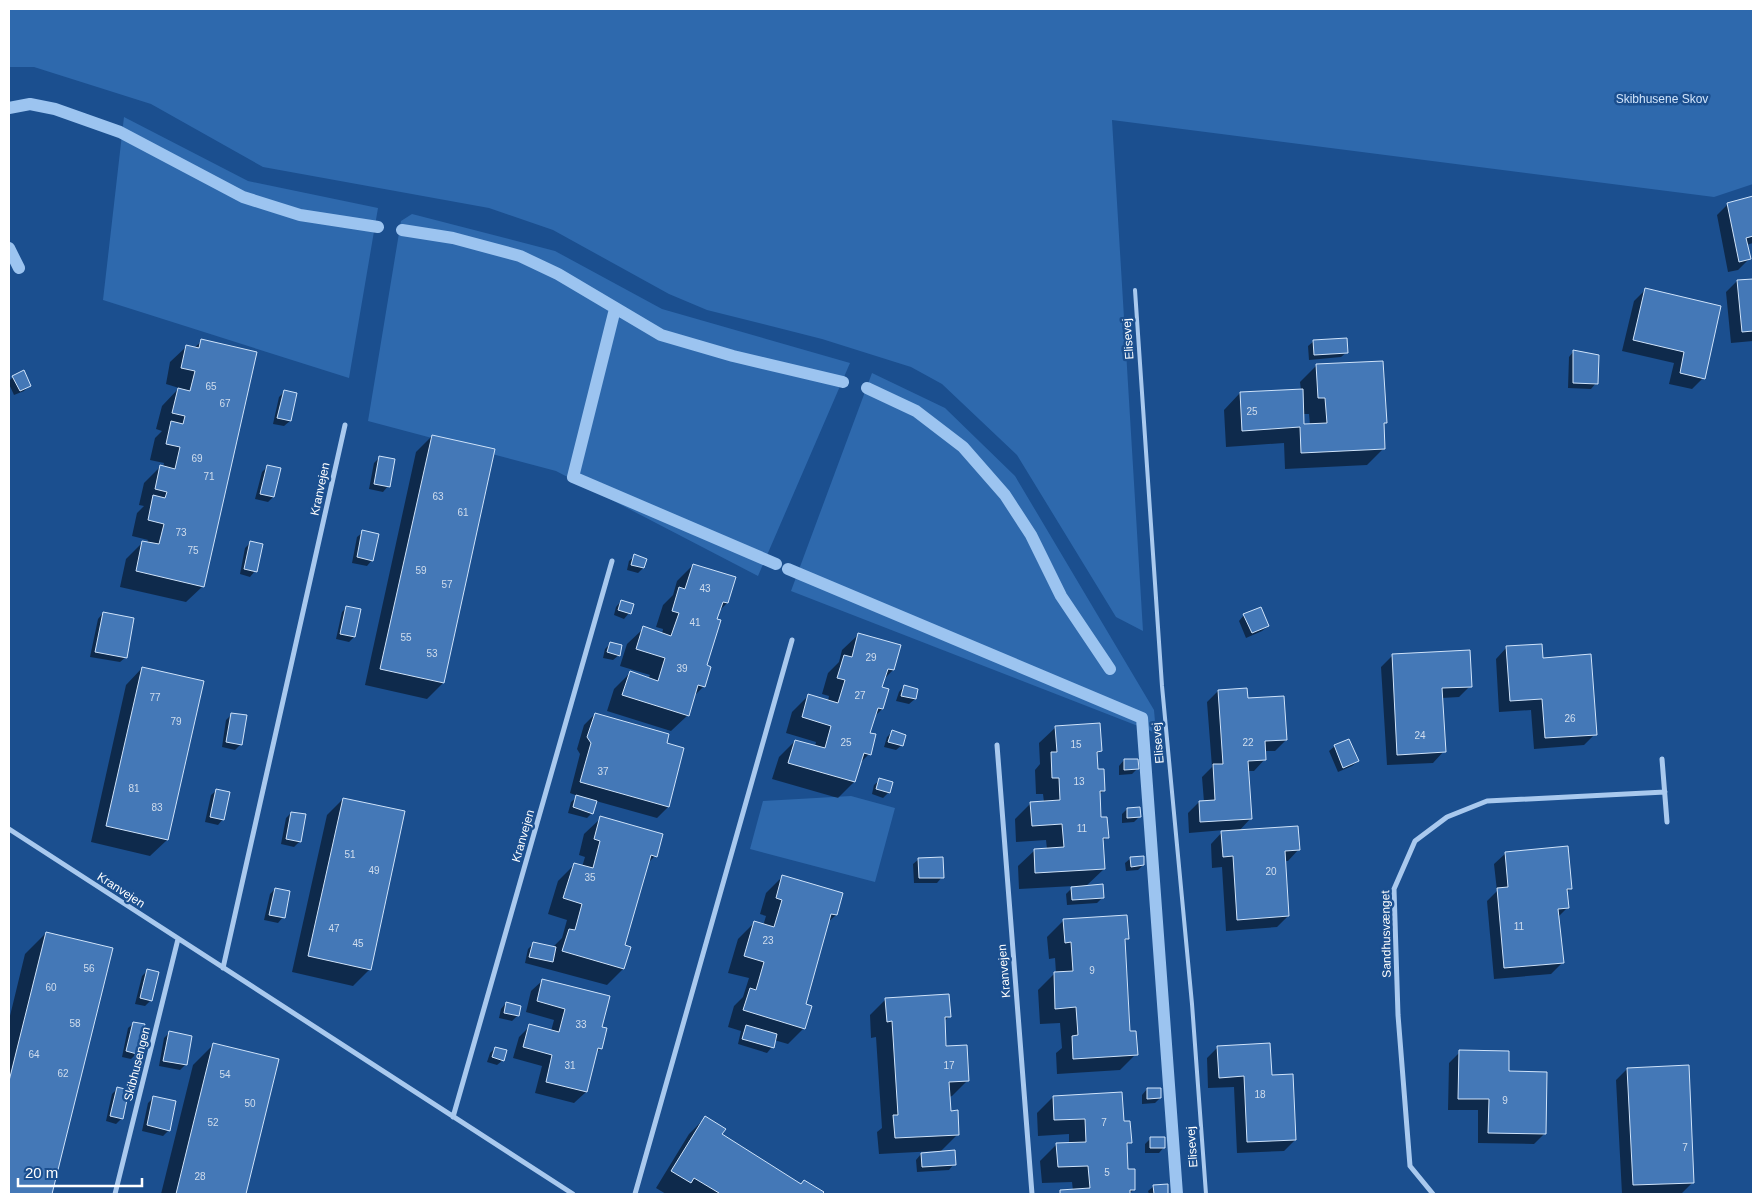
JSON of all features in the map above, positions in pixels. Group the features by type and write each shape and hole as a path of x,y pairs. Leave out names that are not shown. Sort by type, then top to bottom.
{"street":[{"name":"Kranvejen","path":"223,968 344,425"},
{"name":"Kranvejen","path":"453,1116 612,561"},
{"path":"635,1194 792,640"},
{"name":"Kranvejen","path":"997,745 1032,1194"},
{"path":"1662,759 1667,822"},
{"name":"Sandhusvænget","path":"1433,1194 1410,1166 1398,1015 1394,889 1415,841 1447,817 1487,801 1665,792"},
{"name":"Kranvejen","path":"9,829 574,1194"},
{"name":"Skibhusengen","path":"115,1194 178,939"}],"lane":[{"name":"Elisevej","path":"1135,290 1162,686 1192,1004 1206,1194"}],"green space":[{"name":"Skibhusene Skov","path":"9,9 1753,9 1753,184 1714,197 1112,120 1143,631 1116,617 1017,455 942,384 911,367 822,339 707,310 669,294 553,230 489,208 263,167 151,104 34,67 9,67"},
{"path":"124,117 248,181 378,208 349,378 103,300"},
{"path":"412,214 555,251 662,309 850,363 758,576 556,471 368,421 401,221"},
{"path":"872,373 945,408 1015,476 1154,710 1156,733 791,591"},
{"path":"851,796 895,808 875,882 750,849 763,801"}],"building":[{"path":"1753,196 1753,236 1746,238 1751,259 1739,262 1727,203"},
{"path":"1753,279 1753,331 1742,332 1737,280"},
{"path":"1645,288 1721,306 1705,379 1680,373 1684,352 1633,340"},
{"path":"1347,338 1348,353 1314,355 1313,340"},
{"path":"201,339 257,352 204,587 136,571 142,541 159,544 164,524 148,520 153,495 165,498 167,492 155,489 160,465 175,469 180,447 166,444 171,421 183,424 185,416 172,413 178,388 190,391 195,371 181,368 186,345 199,348"},
{"path":"1573,350 1599,355 1598,384 1573,383"},
{"path":"1383,361 1387,423 1384,423 1385,449 1301,453 1300,427 1242,431 1240,392 1303,389 1304,424 1327,423 1325,398 1318,398 1316,364"},
{"path":"24,370 31,386 20,391 12,376"},
{"path":"284,390 297,393 291,421 277,418"},
{"path":"432,435 495,449 444,683 380,669"},
{"path":"379,456 395,459 390,487 374,484"},
{"path":"267,465 281,468 274,497 260,494"},
{"path":"362,530 379,534 373,561 357,557"},
{"path":"250,541 263,544 257,572 244,569"},
{"path":"634,554 647,559 644,568 631,565"},
{"path":"693,564 736,577 728,603 723,602 717,619 721,620 707,665 711,667 705,687 698,685 689,716 622,695 630,671 658,681 665,658 636,649 643,626 671,636 679,613 672,611 679,587 685,589"},
{"path":"621,600 634,604 631,614 618,610"},
{"path":"346,606 361,609 355,637 340,634"},
{"path":"1261,607 1269,626 1252,633 1243,614"},
{"path":"103,612 134,618 127,658 95,652"},
{"path":"858,633 901,645 894,670 888,669 882,687 889,689 883,709 878,708 870,733 876,734 871,755 864,753 855,782 788,763 795,740 825,748 831,726 802,717 808,694 838,703 845,680 837,678 844,655 852,657"},
{"path":"610,642 622,645 620,656 607,652"},
{"path":"1542,644 1543,658 1591,654 1597,735 1545,738 1542,699 1510,701 1506,646"},
{"path":"1470,650 1472,687 1442,688 1446,752 1397,755 1392,654"},
{"path":"142,667 204,681 168,840 106,826"},
{"path":"904,685 918,689 916,699 901,696"},
{"path":"1247,688 1248,698 1284,696 1287,740 1265,741 1266,760 1248,761 1252,819 1200,822 1199,801 1215,800 1213,764 1223,764 1218,690"},
{"path":"231,713 247,715 242,745 226,742"},
{"path":"595,713 669,734 667,743 684,748 669,807 580,782 591,743 587,737"},
{"path":"1100,723 1102,751 1097,752 1098,769 1104,769 1105,791 1100,791 1101,817 1107,817 1109,838 1103,838 1105,869 1035,873 1034,849 1064,847 1062,824 1032,826 1030,802 1060,800 1059,778 1052,778 1051,752 1057,752 1055,726"},
{"path":"892,730 906,735 903,746 888,742"},
{"path":"1349,739 1359,761 1343,768 1334,745"},
{"path":"1124,759 1138,759 1139,769 1124,770"},
{"path":"879,778 893,782 890,793 876,789"},
{"path":"216,789 230,792 224,820 210,817"},
{"path":"576,795 597,801 593,814 573,807"},
{"path":"343,798 405,811 371,970 308,956"},
{"path":"1140,807 1141,817 1127,818 1127,808"},
{"path":"291,812 306,814 301,842 286,839"},
{"path":"600,816 663,834 657,857 651,855 625,945 631,947 624,969 562,951 569,929 575,930 582,904 563,898 574,863 593,868 600,841 594,839"},
{"path":"1298,826 1300,850 1285,851 1289,916 1237,920 1233,856 1223,857 1221,831"},
{"path":"1568,846 1572,889 1567,889 1569,908 1558,909 1564,963 1504,968 1497,888 1508,887 1505,852"},
{"path":"1144,856 1144,865 1131,867 1130,857"},
{"path":"943,857 944,878 919,878 918,858"},
{"path":"782,875 843,893 837,915 831,914 806,1004 812,1006 805,1029 743,1010 750,988 756,990 764,962 744,956 754,921 774,927 782,900 776,898"},
{"path":"1103,884 1104,898 1072,900 1071,887"},
{"path":"275,888 290,891 285,918 269,915"},
{"path":"1127,915 1129,939 1125,939 1130,1031 1136,1031 1138,1055 1073,1059 1072,1036 1078,1035 1076,1007 1055,1009 1054,972 1073,971 1071,942 1065,943 1063,919"},
{"path":"46,932 113,948 52,1194 9,1194 9,1081"},
{"path":"533,942 556,947 553,962 529,957"},
{"path":"147,969 159,972 152,1001 140,998"},
{"path":"542,979 610,996 602,1027 607,1028 602,1049 598,1048 587,1092 546,1082 552,1055 523,1047 529,1024 559,1032 565,1009 537,1001"},
{"path":"949,994 951,1017 945,1017 946,1046 967,1045 969,1081 949,1082 951,1111 958,1110 959,1135 895,1138 893,1115 898,1115 892,1021 887,1022 885,998"},
{"path":"506,1002 521,1006 519,1016 504,1013"},
{"path":"133,1022 145,1024 137,1054 126,1051"},
{"path":"746,1025 777,1034 774,1048 742,1039"},
{"path":"169,1031 192,1036 187,1065 163,1061"},
{"path":"213,1043 279,1059 246,1194 176,1194"},
{"path":"1270,1043 1272,1075 1293,1074 1296,1140 1247,1142 1244,1076 1219,1078 1217,1046"},
{"path":"495,1047 507,1050 504,1061 492,1057"},
{"path":"1459,1050 1509,1051 1509,1071 1547,1072 1546,1134 1488,1133 1489,1099 1458,1099"},
{"path":"1689,1065 1694,1183 1633,1185 1627,1068"},
{"path":"117,1087 129,1090 123,1119 110,1116"},
{"path":"1147,1088 1161,1088 1161,1098 1147,1099"},
{"path":"1122,1092 1124,1121 1130,1121 1132,1143 1127,1143 1128,1169 1135,1169 1135,1190 1130,1190 1130,1194 1060,1194 1060,1190 1090,1188 1088,1166 1058,1167 1056,1143 1086,1142 1085,1119 1054,1120 1053,1096"},
{"path":"153,1096 176,1101 170,1131 147,1125"},
{"path":"705,1116 726,1129 722,1134 801,1184 804,1180 824,1192 822,1194 718,1194 694,1178 691,1183 671,1171"},
{"path":"1150,1137 1165,1137 1165,1148 1150,1148"},
{"path":"955,1150 956,1165 922,1167 921,1153"},
{"path":"1168,1184 1168,1194 1154,1194 1153,1185"}],"waterway":[{"path":"9,108 30,104 55,109 120,132 243,197 300,215 378,227"},
{"path":"402,230 453,238 520,256 558,274 661,335 733,356 843,382"},
{"path":"9,248 19,268"},
{"path":"615,309 573,477 776,564"},
{"path":"867,388 916,411 963,447 1005,495 1031,535 1061,596 1110,669"},
{"path":"788,569 1142,718 1177,1194"}]}
